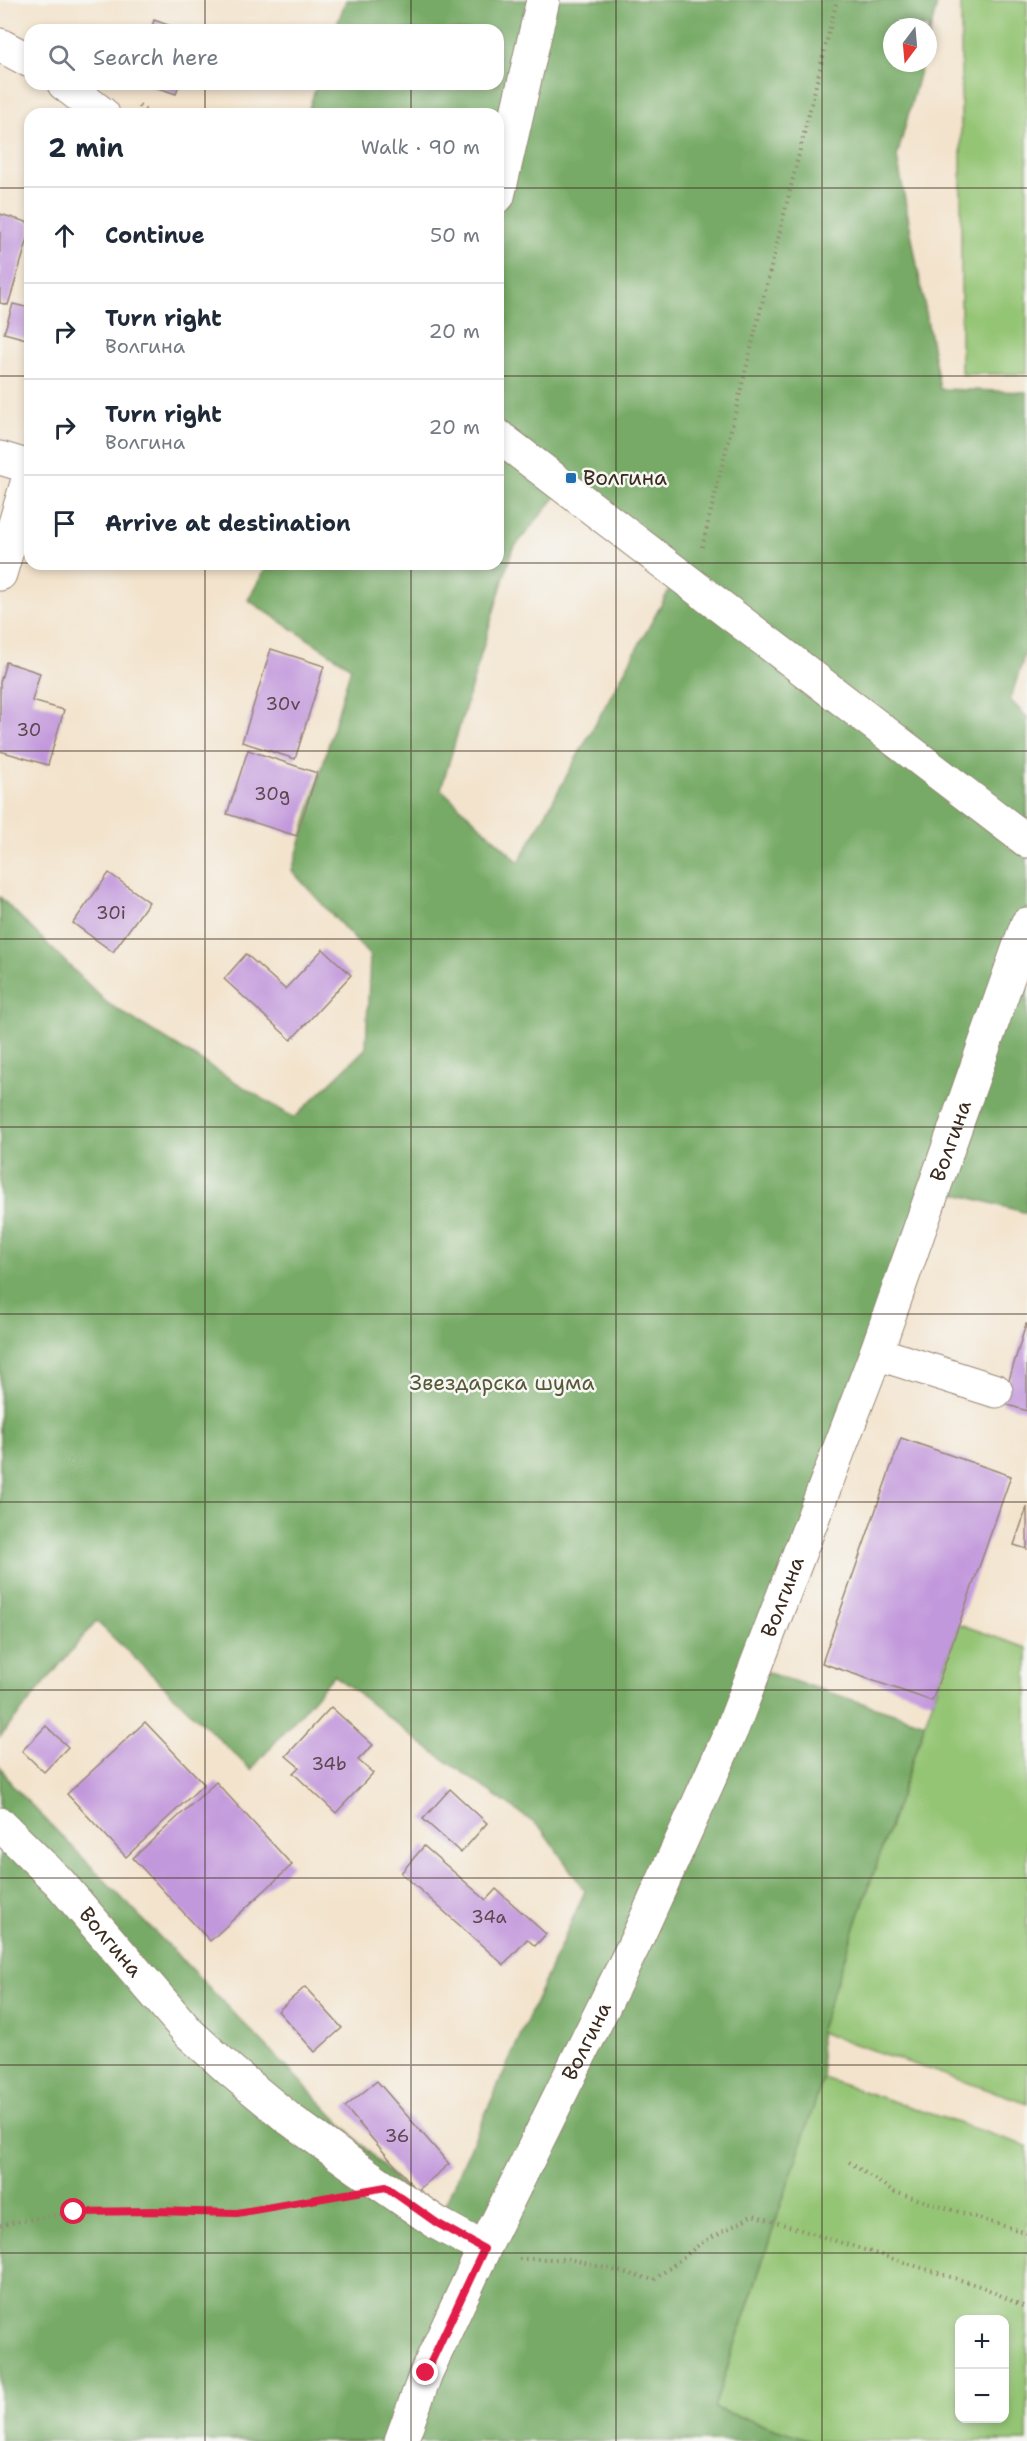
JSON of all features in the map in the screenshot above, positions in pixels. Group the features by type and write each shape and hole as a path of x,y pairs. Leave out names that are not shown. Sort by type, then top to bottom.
{"street":[{"path":"504,170 543,0"},
{"path":"0,45 24,58"},
{"path":"72,90 95,108"},
{"path":"504,441 1027,841"},
{"path":"0,458 24,465"},
{"path":"0,574 24,493"},
{"name":"Волгина","path":"401,2441 426,2373 499,2254 635,1943 732,1729 876,1353 1027,924"},
{"path":"876,1353 996,1391"},
{"name":"Волгина","path":"0,1824 59,1882 189,2033 288,2118 437,2223 499,2254"}],"path":[{"path":"701,548 837,0"},
{"path":"849,2163 894,2192 1027,2233"},
{"path":"0,2225 74,2212 237,2213 386,2187"},
{"path":"499,2254 569,2259 654,2280 700,2244 753,2215 983,2287 1027,2308"}],"green space":[{"name":"Звездарска шума","path":"346,0 938,0 934,18 883,18 883,72 920,72 897,157 940,389 1027,392 1027,648 1010,700 1027,717 1027,1213 935,1188 756,1669 925,1723 819,2032 823,2078 714,2408 813,2441 0,2441 0,1766 12,1785 437,2222 585,1891 541,1828 421,1743 334,1675 251,1770 96,1621 0,1737 0,897 107,1003 294,1118 366,1048 370,956 292,871 351,667 248,600 265,570 504,570 504,108 309,108 315,90 504,90 504,24 337,24","holes":["571,478 678,574 519,862 441,789 512,550"]},
{"path":"961,1 1027,1 1027,374 961,374"},
{"path":"959,1624 1027,1648 1027,2103 819,2032"},
{"path":"823,2078 1027,2146 1027,2441 813,2441 714,2408"}],"building":[{"path":"154,20 165,24 153,24"},
{"path":"164,90 177,90 176,94"},
{"path":"0,214 24,221 24,252 8,305 0,303"},
{"path":"13,304 24,307 24,338 4,333"},
{"path":"271,649 324,666 295,759 242,742"},
{"path":"6,662 40,673 32,701 64,710 48,765 0,751 0,682"},
{"path":"248,750 317,773 297,836 227,814"},
{"path":"109,873 149,902 113,952 73,923"},
{"path":"323,949 351,975 291,1040 224,979 246,954 285,989"},
{"path":"1027,1324 1027,1411 1002,1403"},
{"path":"901,1438 1011,1476 932,1701 822,1663"},
{"path":"1027,1507 1027,1549 1014,1545"},
{"path":"331,1707 373,1745 358,1760 373,1773 336,1813 293,1773 299,1767 286,1756"},
{"path":"145,1722 204,1784 126,1857 67,1794"},
{"path":"46,1726 68,1747 44,1772 22,1751"},
{"path":"216,1782 292,1865 210,1941 133,1858"},
{"path":"450,1789 487,1823 461,1853 423,1819"},
{"path":"424,1846 486,1900 496,1889 546,1934 535,1946 527,1939 504,1965 401,1873"},
{"path":"305,1987 342,2028 315,2052 278,2011"},
{"path":"377,2081 449,2164 417,2191 345,2107"}],"place":[{"name":"Волгина","path":"571,478"}],"route":[{"path":"74,2212 237,2213 386,2187 437,2223 484,2249 426,2373"}]}
